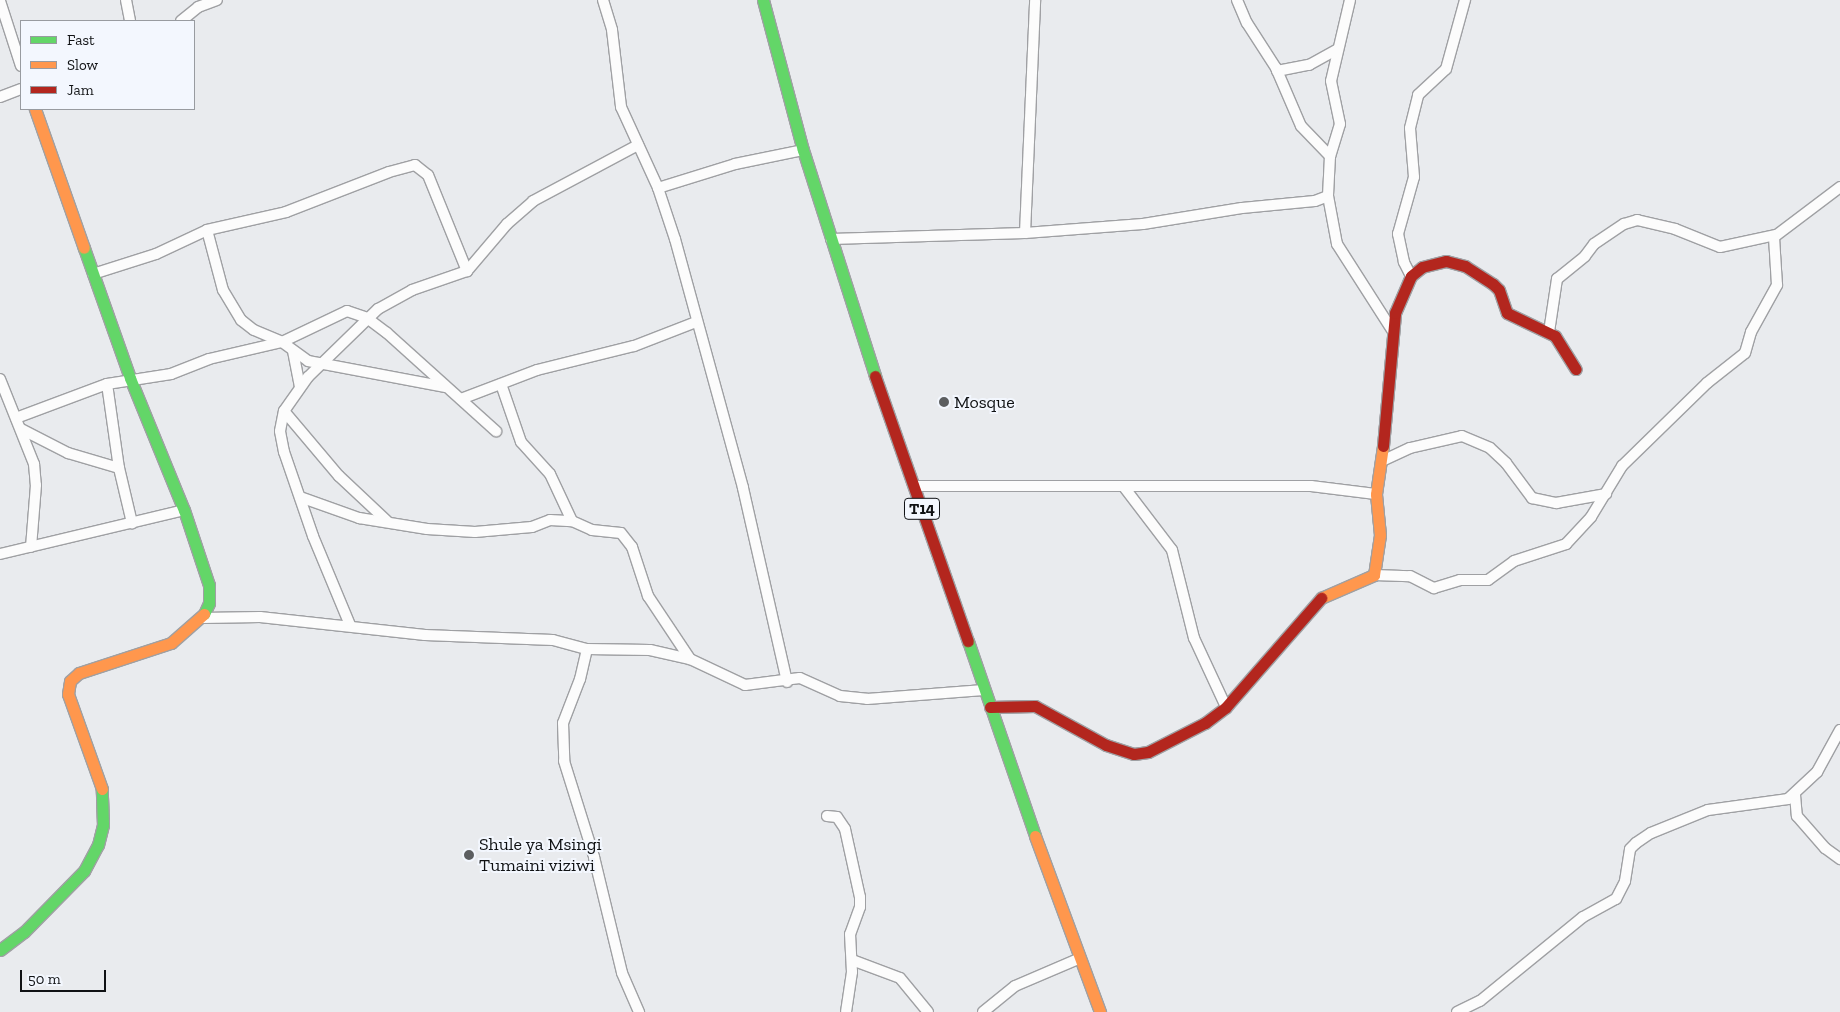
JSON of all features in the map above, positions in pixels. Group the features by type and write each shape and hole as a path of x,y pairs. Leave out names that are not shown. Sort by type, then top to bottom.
{"main road":[{"name":"T14","path":"763,0 803,150 831,239 984,690 1078,959 1100,1012"},
{"path":"0,950 30,926 84,871 98,845 104,825 102,789 68,694 70,681 79,673 170,643 202,618 209,603 209,585 184,510 130,378 36,110"},
{"path":"990,707 1035,706 1106,745 1134,754 1162,746 1205,723 1226,707 1317,600 1374,575 1380,534 1376,494 1382,461 1392,330 1399,298 1411,276 1422,267 1436,261 1465,266 1499,290 1507,313 1532,328 1549,332 1561,342 1576,369"}],"street":[{"path":"126,0 130,20"},
{"path":"182,20 198,6 217,0"},
{"path":"603,0 612,30 621,107 658,188 743,488 786,682"},
{"path":"1025,233 1035,0"},
{"path":"1237,0 1247,23 1277,71 1301,126 1330,156"},
{"path":"1350,0 1344,36 1338,49 1331,81 1340,124 1330,156 1328,196 1337,244 1392,330"},
{"path":"1411,276 1404,262 1398,234 1414,177 1410,128 1418,95 1446,69 1465,0"},
{"path":"0,1 20,63"},
{"path":"1277,71 1309,64 1338,49"},
{"path":"0,96 20,89"},
{"path":"350,625 284,452 280,431 284,411 300,386 324,364 367,318 406,293 467,271 507,224 533,201 638,145"},
{"path":"658,188 735,164 803,150"},
{"path":"93,274 156,254 207,230 286,212 389,172 415,165 428,175 467,271"},
{"path":"1549,332 1557,280 1585,256 1594,244 1624,224 1637,220 1675,229 1720,247 1775,235 1840,187"},
{"path":"831,239 1025,233 1143,224 1328,196"},
{"path":"207,230 223,290 240,320 282,342 308,360 447,387"},
{"path":"1374,575 1410,576 1434,588 1460,580 1488,580 1514,561 1560,548 1591,516 1622,466 1707,383 1745,353 1751,332 1777,286 1773,248 1775,235"},
{"path":"16,418 107,384 130,378 171,374 209,359 282,342 347,311 367,318 461,399 496,432"},
{"path":"461,399 552,366 634,346 696,322"},
{"path":"293,351 300,386"},
{"path":"0,379 34,464 36,485 31,547"},
{"path":"107,384 120,468 132,523"},
{"path":"501,384 520,442 550,474 572,521"},
{"path":"284,411 339,476 388,522"},
{"path":"21,428 68,453 120,468"},
{"path":"1382,461 1410,448 1462,436 1490,448 1506,462 1532,498 1556,503 1606,494"},
{"path":"914,486 1310,486 1376,494"},
{"path":"1124,487 1172,550 1194,638 1226,707"},
{"path":"300,497 347,515 388,522 475,532 532,527 550,520 572,521 592,530 621,533 632,547 648,596 690,659"},
{"path":"0,554 184,510"},
{"path":"202,618 260,617 350,625 425,635 553,640 587,649 650,650 690,659 745,685 786,682 800,678 840,696 867,699 984,690"},
{"path":"587,649 580,678 563,723 564,761 594,857 622,973 639,1012"},
{"path":"1457,1012 1480,1001 1584,916 1616,899 1625,881 1630,850 1651,833 1708,810 1783,802 1795,795 1817,772 1840,730"},
{"path":"1795,795 1797,816 1825,848 1840,859"},
{"path":"827,816 837,817 845,829 858,885 860,906 850,934 852,960 846,1012"},
{"path":"983,1012 1015,986 1078,959"},
{"path":"852,960 900,978 928,1012"}],"traffic: fast":[{"path":"763,0 803,150 875,376"},
{"path":"84,248 130,378 184,510 209,585 209,603 204,614"},
{"path":"968,641 1035,836"},
{"path":"0,950 24,932 84,871 98,845 103,825 102,789"}],"traffic: slow":[{"path":"35,110 84,248"},
{"path":"1321,598 1374,575 1380,535 1376,494 1383,446"},
{"path":"102,789 68,694 70,681 79,673 171,643 204,614"},
{"path":"1035,836 1100,1012"}],"traffic: jam":[{"path":"1383,446 1395,313 1411,276 1422,267 1446,261 1465,266 1493,284 1499,290 1507,313 1555,336 1576,369"},
{"path":"875,376 968,641"},
{"path":"990,707 1035,706 1106,745 1134,754 1148,752 1205,723 1226,707 1321,598"}],"place":[{"name":"Mosque","path":"944,402"},
{"name":"Shule ya Msingi Tumaini viziwi","path":"469,855"}]}
